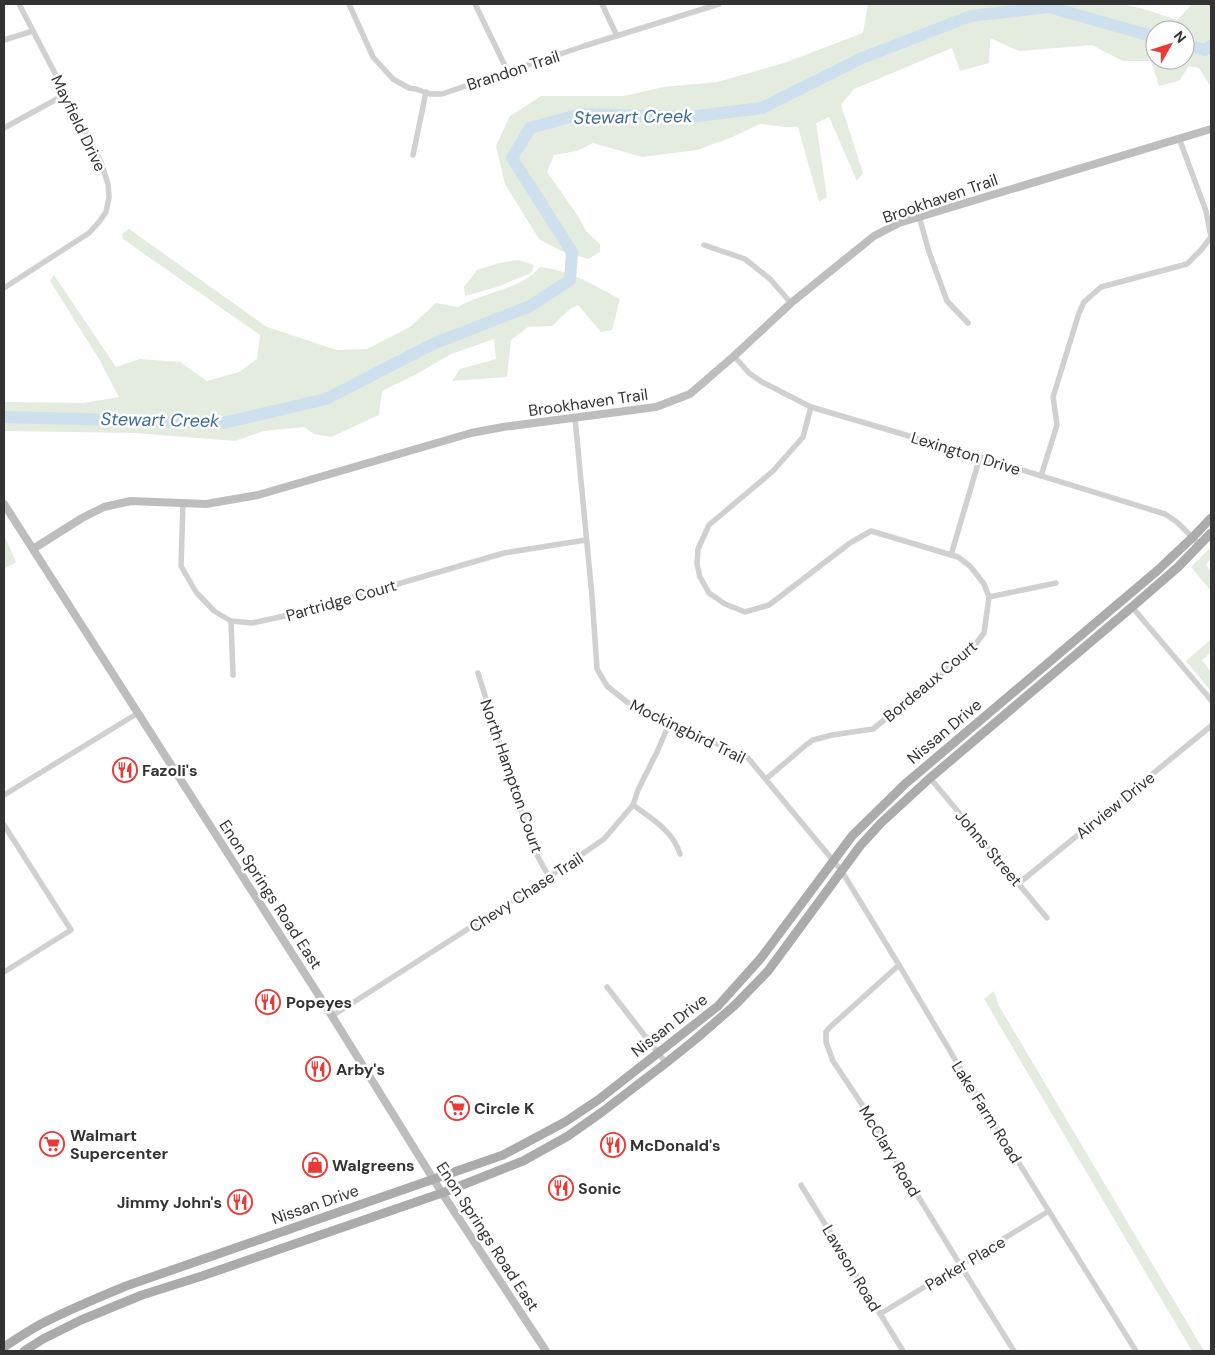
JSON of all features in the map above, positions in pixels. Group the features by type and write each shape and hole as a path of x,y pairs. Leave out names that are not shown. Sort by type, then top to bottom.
{"main road":[{"name":"Nissan Drive","path":"4,1347 38,1326 80,1305 112,1292 503,1155 565,1122 598,1100 718,1006 761,958 852,836 905,784 1158,570 1193,538 1211,518"},
{"name":"Nissan Drive","path":"24,1351 81,1320 142,1295 442,1193 523,1161 562,1140 666,1063 735,1005 768,970 841,870 881,823 930,778 1178,567 1211,534"}],"street":[{"name":"Mayfield Drive","path":"4,288 89,233 106,212 109,197 108,184 101,162 19,4"},
{"name":"Brandon Trail","path":"349,4 373,58 393,79 409,88 442,94 718,4"},
{"path":"475,4 508,72"},
{"path":"602,4 617,36"},
{"path":"4,40 33,31"},
{"path":"413,155 426,92"},
{"path":"4,128 66,94"},
{"name":"Brookhaven Trail","path":"33,548 104,507 131,501 206,504 258,495 470,433 503,427 656,408 690,394 791,303 874,236 899,223 1211,129"},
{"path":"1041,476 1058,425 1053,397 1084,302 1101,287 1187,264 1201,250 1211,236 1206,211 1179,138"},
{"path":"919,216 929,252 947,301 968,323"},
{"path":"704,245 745,259 770,279 791,303"},
{"name":"Lexington Drive","path":"734,356 749,373 762,382 811,407 1165,514 1177,522 1200,546"},
{"path":"811,407 804,437 773,471 709,525 698,549 700,577 710,592 725,604 745,612 770,605 850,543 871,531 958,557 970,566 984,584 989,597 1056,583"},
{"path":"575,418 586,540"},
{"path":"951,555 980,457"},
{"name":"Partridge Court","path":"183,503 181,566 196,592 214,612 231,621 252,623 298,613 504,553 586,540"},
{"name":"Enon Springs Road East","path":"4,504 332,1016 442,1193 546,1351"},
{"name":"Mockingbird Trail","path":"586,540 597,669 607,686 627,702 748,758 841,870"},
{"name":"Bordeaux Court","path":"766,779 813,740 873,729 972,649 984,633 989,597"},
{"path":"1132,607 1211,700"},
{"path":"231,621 233,675"},
{"name":"North Hampton Court","path":"478,673 532,846 550,877"},
{"path":"4,795 138,713"},
{"name":"Chevy Chase Trail","path":"332,1016 550,877 604,839 633,805 638,790 670,722"},
{"name":"Airview Drive","path":"1018,884 1211,726"},
{"name":"Johns Street","path":"930,778 1047,918"},
{"path":"633,805 663,827 678,847 680,854"},
{"path":"4,825 71,930 4,972"},
{"name":"Lake Farm Road","path":"841,870 969,1083 1136,1351"},
{"name":"McClary Road","path":"899,965 829,1028 826,1032 826,1042 833,1061 861,1103 1014,1351"},
{"path":"607,987 666,1063"},
{"name":"Lawson Road","path":"801,1185 903,1351"},
{"name":"Parker Place","path":"880,1314 1049,1211"}],"shaded area":[{"path":"868,4 1121,4 1144,9 1177,20 1145,20 1145,61 1123,61 1092,45 1019,51 990,38 989,63 960,71 952,48 854,89 841,105 863,173 857,181 829,117 816,123 827,197 819,202 798,127 760,124 697,150 642,157 593,143 577,151 554,155 547,172 578,216 586,231 600,244 600,252 588,259 561,251 539,239 505,184 496,146 510,116 541,96 624,96 663,87 717,82 784,63 863,33"},
{"path":"1192,4 1211,4 1211,87 1199,68 1195,67 1195,20 1177,20"},
{"path":"1154,70 1186,70 1179,81 1159,86"},
{"path":"129,229 267,327 336,350 367,349 410,327 436,303 458,307 523,281 540,267 572,275 620,299 612,330 601,332 578,305 570,309 552,326 528,327 511,340 507,377 452,381 460,369 496,359 494,339 451,354 382,391 379,415 331,437 314,434 304,427 264,431 235,441 135,433 4,431 4,402 84,403 119,397 99,359 50,281 54,275 116,367 140,359 180,362 207,381 239,372 257,359 260,335 123,239 122,234"},
{"path":"518,260 534,265 531,273 497,287 465,296 464,287 477,270 499,263"},
{"path":"4,535 16,562 4,569"},
{"path":"1211,547 1211,559 1206,564 1211,572 1211,591 1191,567"},
{"path":"1211,639 1211,652 1202,660 1211,672 1211,691 1186,661"},
{"path":"994,991 999,1006 1204,1351 1192,1351 984,999"}],"waterway":[{"name":"Stewart Creek","path":"4,417 223,423 326,399 433,344 530,306 570,280 572,252 512,158 530,128 581,114 690,117 762,108 862,58 971,16 1049,7 1145,34"},
{"name":"Stewart Creek","path":"1195,48 1205,50 1211,46"}],"place":[{"name":"Fazoli's","path":"125,770"},
{"name":"Popeyes","path":"268,1002"},
{"name":"Arby's","path":"318,1069"},
{"name":"Circle K","path":"457,1108"},
{"name":"Walmart Supercenter","path":"52,1144"},
{"name":"McDonald's","path":"613,1145"},
{"name":"Walgreens","path":"315,1165"},
{"name":"Sonic","path":"561,1188"},
{"name":"Jimmy John's","path":"240,1202"}]}
